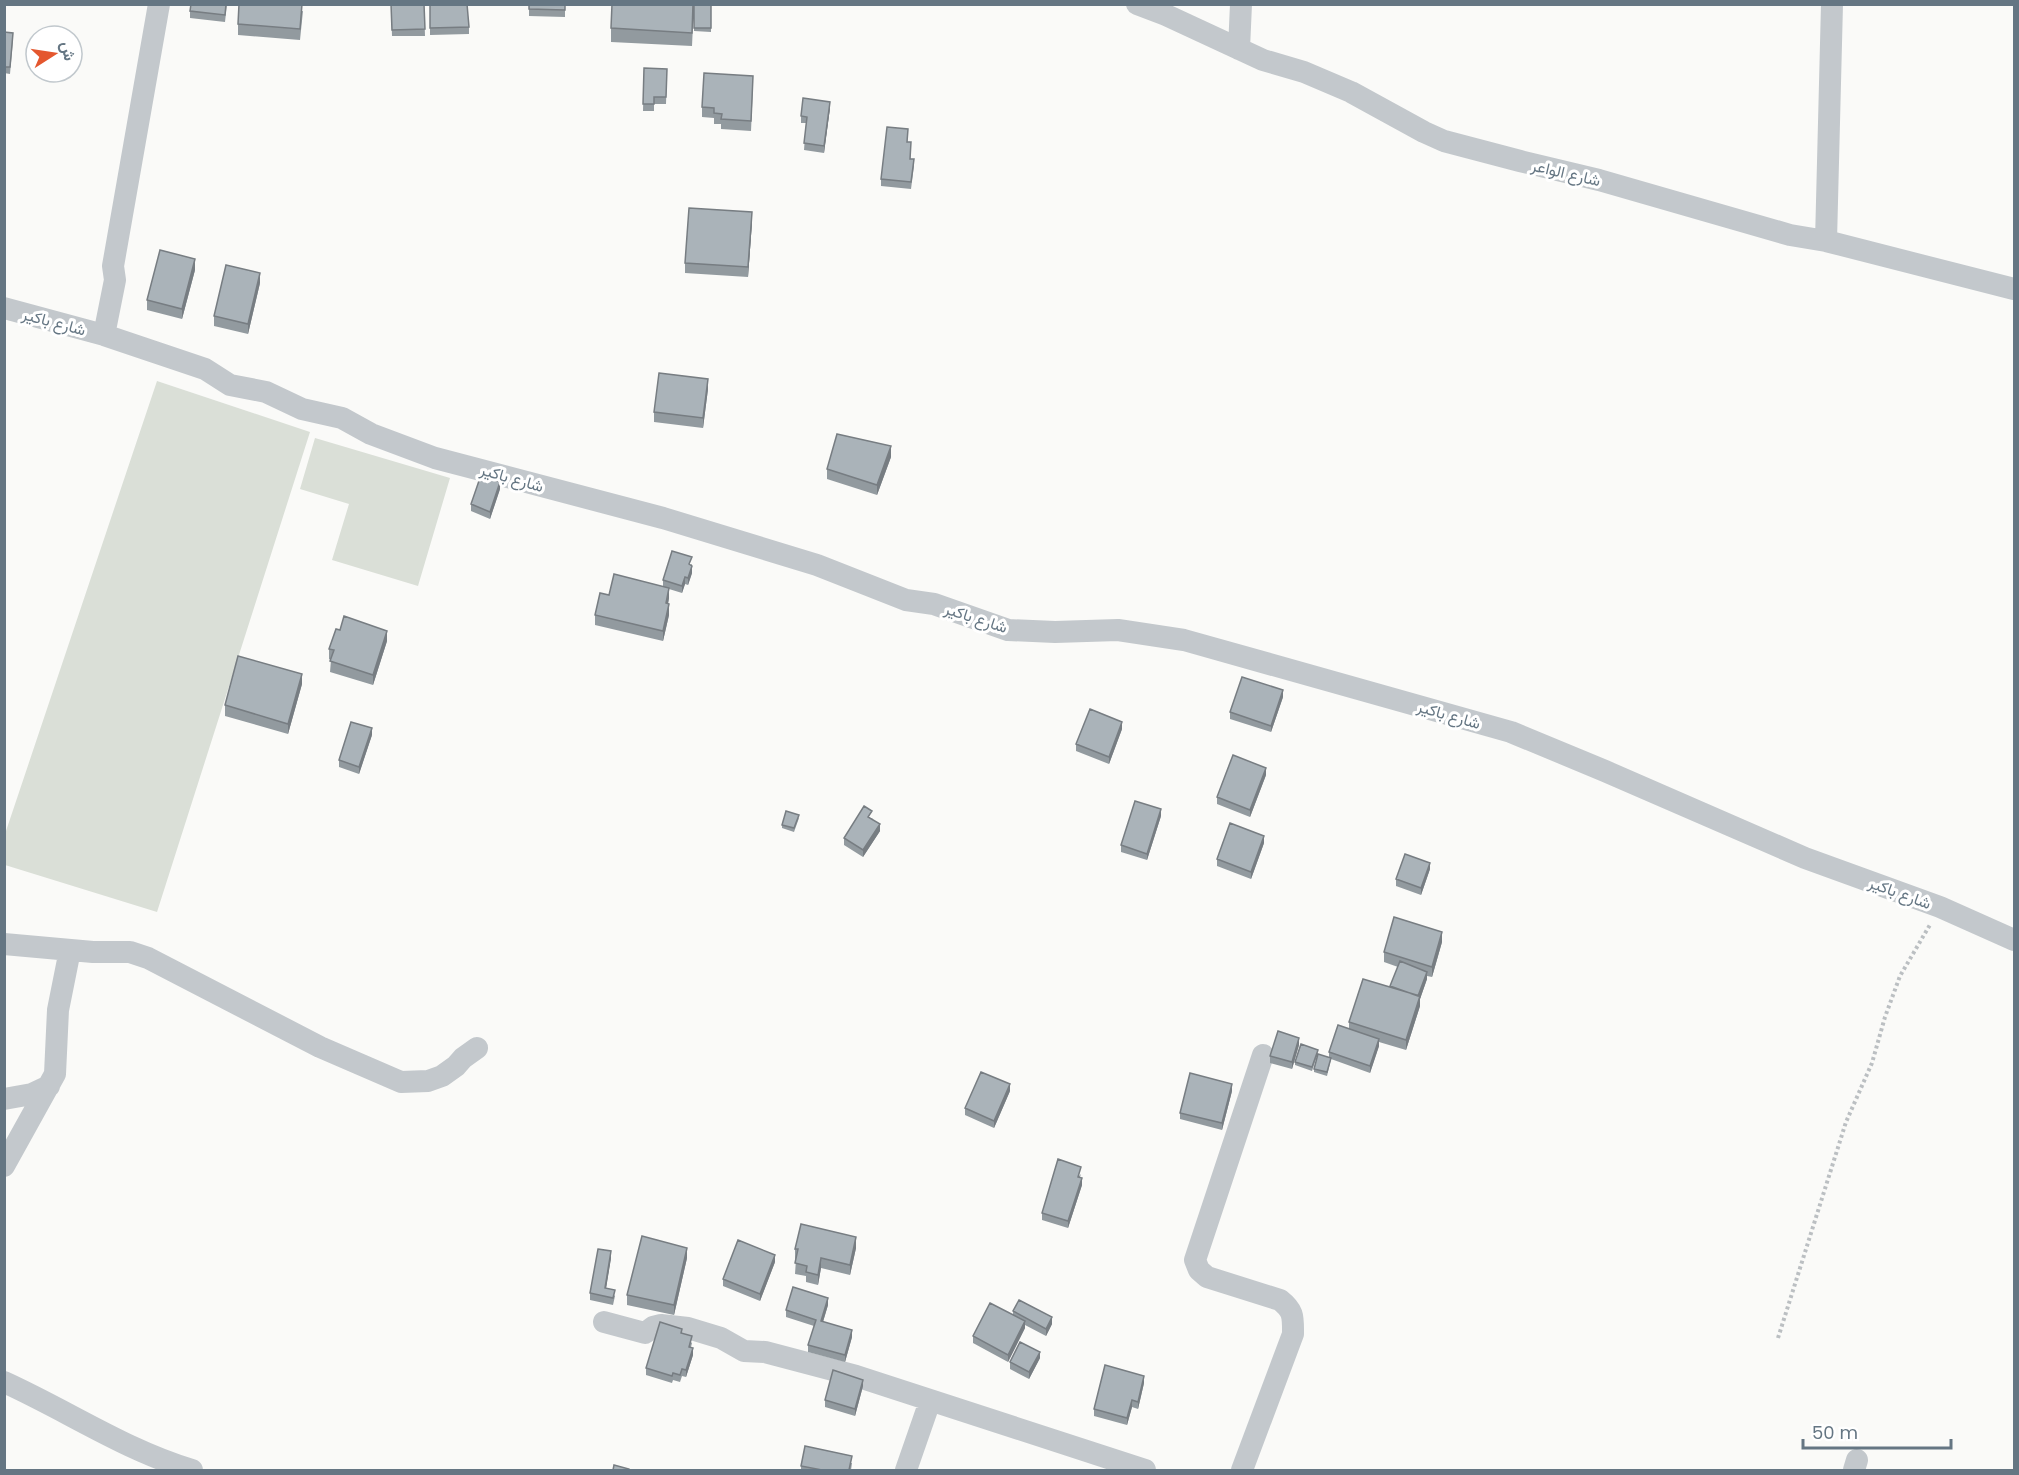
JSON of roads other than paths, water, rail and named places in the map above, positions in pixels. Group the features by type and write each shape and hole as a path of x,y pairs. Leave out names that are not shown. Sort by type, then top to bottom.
{"street":[{"path":"104,332 115,279 113,266 159,4"},
{"name":"شارع الواعر","path":"1137,4 1263,60 1304,72 1352,92 1444,141 1599,180 1790,235 1826,241 2014,289"},
{"path":"1239,49 1240,4"},
{"path":"1826,241 1832,4"},
{"name":"شارع باكير","path":"4,308 104,332 205,369 230,385 266,392 302,409 342,418 371,434 435,458 673,521 817,564 906,600 934,604 1008,630 1055,632 1118,630 1184,640 1510,732 1806,858 1940,907 2014,940"},
{"path":"4,944 70,950 130,952 148,958 320,1047 402,1082 428,1081 442,1076 477,1048"},
{"path":"4,1166 55,1074 57,1010 70,950"},
{"path":"1242,1470 1293,1334 1293,1318 1289,1307 1280,1300 1207,1277 1199,1270 1195,1260 1263,1055"},
{"path":"4,1099 32,1094 49,1086"},
{"path":"604,1322 645,1333 653,1326 661,1325 688,1328 721,1338 744,1351 765,1352 856,1376 1145,1470"},
{"path":"4,1382 50,1403 127,1446 167,1463 192,1470"},
{"path":"906,1470 930,1401"}]}
